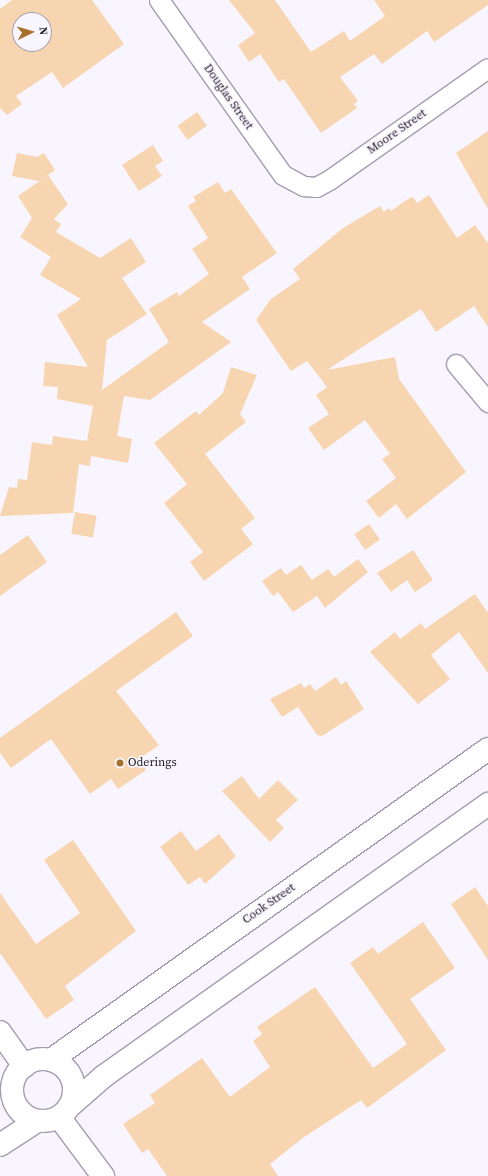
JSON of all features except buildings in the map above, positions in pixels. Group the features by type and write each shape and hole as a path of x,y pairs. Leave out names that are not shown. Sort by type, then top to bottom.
{"street":[{"name":"Douglas Street","path":"159,0 283,175 304,186"},
{"name":"Moore Street","path":"304,186 316,187 329,180 488,68"},
{"path":"456,364 488,402"},
{"name":"Cook Street","path":"51,1060 488,749"},
{"path":"0,1144 37,1121 65,1110 104,1076 488,804"},
{"path":"0,1032 24,1066"},
{"path":"37,1121 28,1117 15,1104 6,1091 24,1066 37,1060 51,1060 71,1076 65,1110 103,1176"}],"place":[{"name":"Oderings","path":"120,763"}]}
